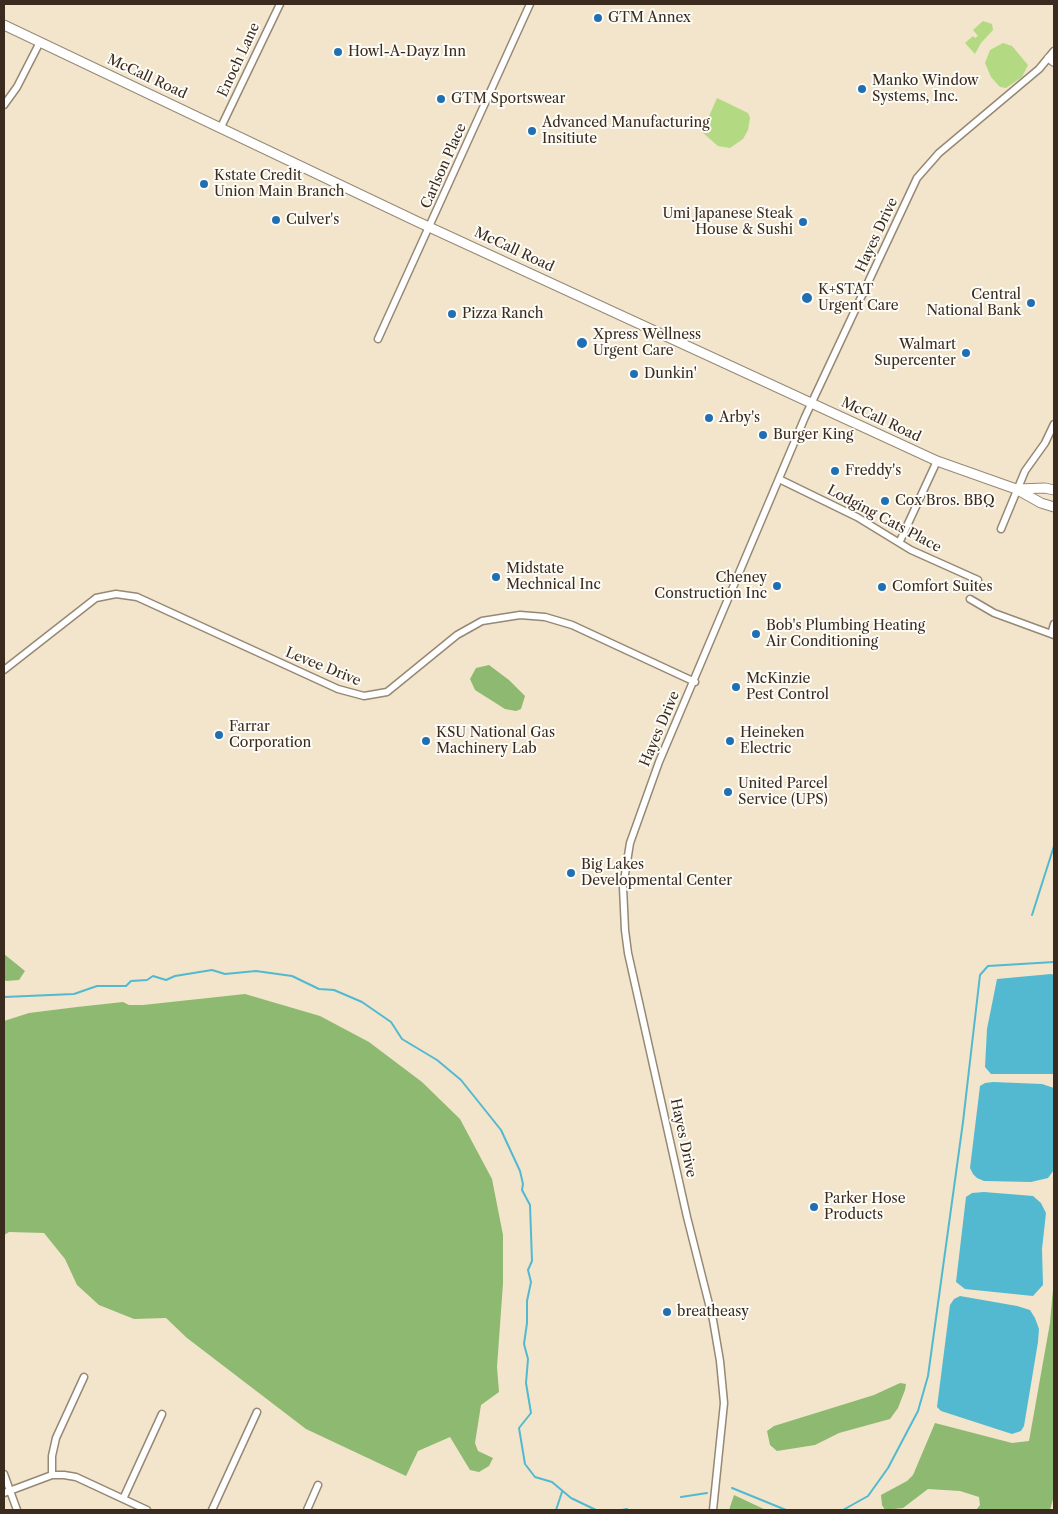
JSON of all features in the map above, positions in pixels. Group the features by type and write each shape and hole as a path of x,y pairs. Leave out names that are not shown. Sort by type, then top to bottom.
{"main road":[{"name":"McCall Road","path":"4,25 430,226 937,461 1016,489 1040,503 1054,507"},
{"name":"McCall Road","path":"1016,489 1045,488 1054,490"}],"street":[{"name":"Enoch Lane","path":"221,126 280,4"},
{"name":"Carlson Place","path":"378,338 530,4"},
{"path":"4,105 17,87 40,42"},
{"name":"Hayes Drive","path":"714,1510 724,1403 720,1361 706,1286 686,1209 628,954 623,887 630,843 645,796 779,479 812,403 917,178 939,152 1053,57"},
{"path":"1001,529 1016,489 1054,424"},
{"path":"900,541 937,461"},
{"name":"Lodging Cats Place","path":"779,479 900,541 911,550 978,580"},
{"name":"Levee Drive","path":"4,670 96,598 116,594 137,598 343,692 364,696 387,692 456,635 482,621 520,615 544,617 572,626 694,682"},
{"path":"970,599 994,613 1052,634 1054,624"},
{"path":"52,1475 52,1456 56,1438 84,1377"},
{"path":"212,1510 257,1412"},
{"path":"123,1499 162,1414"},
{"path":"4,1474 7,1492 17,1510"},
{"path":"7,1492 52,1475 76,1477 147,1510"},
{"path":"307,1510 318,1485"}],"green space":[{"path":"983,21 992,24 993,30 981,43 975,54 965,43 973,36 975,38 978,36 973,30"},
{"path":"1003,43 1012,46 1028,65 1022,77 1006,88 1000,87 991,77 985,63 990,50"},
{"path":"717,98 748,113 750,118 748,130 743,139 730,148 718,146 702,132"},
{"path":"489,665 509,680 525,696 521,709 516,711 505,709 475,690 470,679 476,668"},
{"path":"4,954 25,971 19,980 6,981 4,979"},
{"path":"245,994 320,1016 369,1042 422,1082 460,1119 492,1179 503,1235 503,1283 497,1367 499,1392 481,1405 475,1443 478,1451 493,1458 489,1466 479,1472 470,1470 450,1437 418,1451 406,1476 306,1429 187,1338 166,1318 134,1319 99,1305 77,1285 65,1259 44,1233 9,1232 4,1235 4,1021 29,1013 77,1007 123,1002 129,1005 143,1005"},
{"path":"1054,1278 1054,1496 1050,1510 976,1510 980,1505 979,1497 960,1491 928,1489 903,1508 885,1510 882,1505 881,1495 907,1481 913,1475 935,1423 1012,1443 1029,1441 1050,1323"},
{"path":"900,1383 906,1384 905,1390 898,1408 890,1419 839,1433 815,1445 777,1451 770,1445 767,1431 774,1426 874,1395"},
{"path":"734,1495 766,1510 729,1510"}],"water":[{"path":"1054,975 1054,1074 991,1074 985,1067 987,1029 997,979"},
{"path":"993,1082 1042,1084 1054,1088 1054,1170 1048,1178 1031,1182 984,1181 973,1174 970,1168 980,1086"},
{"path":"984,1192 1033,1196 1041,1203 1046,1213 1042,1249 1043,1285 1033,1296 965,1289 956,1282 966,1197 972,1193"},
{"path":"960,1296 1017,1306 1030,1310 1035,1318 1039,1329 1038,1342 1024,1426 1021,1431 1012,1434 941,1411 937,1407 950,1305 954,1299"}],"waterway":[{"path":"1032,915 1054,846"},
{"path":"843,1510 868,1496 888,1468 918,1411 928,1376 963,1122 980,975 988,966 1054,962"},
{"path":"4,997 74,994 97,986 126,986 131,981 147,980 153,976 166,980 175,976 212,970 225,974 256,971 292,976 319,989 334,990 362,1002 391,1022 402,1039 437,1060 461,1080 501,1130 520,1171 523,1184 522,1190 530,1205 532,1261 528,1270 531,1282 527,1301 527,1323 524,1344 528,1359 526,1383 531,1413 519,1428 525,1464 535,1477 552,1482 571,1498 596,1510"},
{"path":"732,1488 786,1510"},
{"path":"556,1510 562,1492"},
{"path":"681,1497 707,1493"},
{"path":"622,1510 627,1509"}],"place":[{"name":"GTM Annex","path":"598,18"},
{"name":"Howl-A-Dayz Inn","path":"338,52"},
{"name":"Manko Window Systems, Inc.","path":"862,89"},
{"name":"GTM Sportswear","path":"441,99"},
{"name":"Advanced Manufacturing Insitiute","path":"532,131"},
{"name":"Kstate Credit Union Main Branch","path":"204,184"},
{"name":"Culver's","path":"276,220"},
{"name":"Umi Japanese Steak House & Sushi","path":"803,222"},
{"name":"K+STAT Urgent Care","path":"807,298"},
{"name":"Central National Bank","path":"1031,303"},
{"name":"Pizza Ranch","path":"452,314"},
{"name":"Xpress Wellness Urgent Care","path":"582,343"},
{"name":"Walmart Supercenter","path":"966,353"},
{"name":"Dunkin'","path":"634,374"},
{"name":"Arby's","path":"709,418"},
{"name":"Burger King","path":"763,435"},
{"name":"Freddy's","path":"835,471"},
{"name":"Cox Bros. BBQ","path":"885,501"},
{"name":"Midstate Mechnical Inc","path":"496,577"},
{"name":"Cheney Construction Inc","path":"777,586"},
{"name":"Comfort Suites","path":"882,587"},
{"name":"Bob's Plumbing Heating Air Conditioning","path":"756,634"},
{"name":"McKinzie Pest Control","path":"736,687"},
{"name":"Farrar Corporation","path":"219,735"},
{"name":"KSU National Gas Machinery Lab","path":"426,741"},
{"name":"Heineken Electric","path":"730,741"},
{"name":"United Parcel Service (UPS)","path":"728,792"},
{"name":"Big Lakes Developmental Center","path":"571,873"},
{"name":"Parker Hose Products","path":"814,1207"},
{"name":"breatheasy","path":"667,1312"}]}
